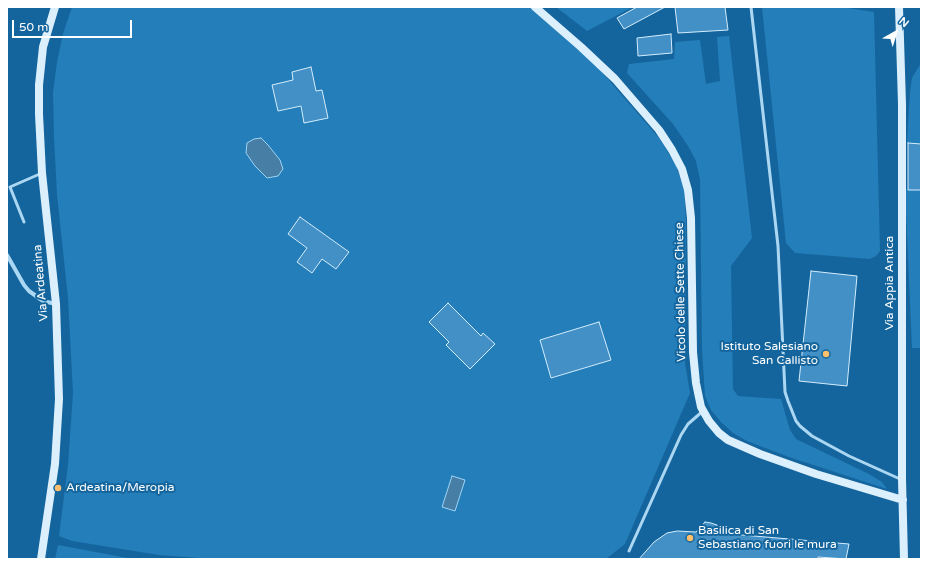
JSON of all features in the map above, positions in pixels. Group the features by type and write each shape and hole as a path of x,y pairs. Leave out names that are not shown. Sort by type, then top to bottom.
{"main road":[{"name":"Via Ardeatina","path":"41,559 52,488 59,399 56,304 42,173 39,114 42,47 55,7"},
{"name":"Vicolo delle Sette Chiese","path":"535,7 615,78 659,130 682,169 689,194 691,218 694,363 697,389 703,411 709,421 719,433 728,440 741,446 797,468 903,500"},
{"name":"Via Appia Antica","path":"899,7 902,104 902,479 904,559"}],"street":[{"path":"7,255 29,291 43,301 56,304"}],"lane":[{"path":"751,7 778,246 785,392 788,402 796,421 812,436 849,456 902,479"},
{"path":"24,222 10,187 42,173"},
{"path":"629,551 681,435 688,424 703,411"}],"shaded area":[{"path":"72,7 530,7 594,63 659,138 676,165 684,189 686,220 685,363 690,393 625,544 606,559 212,559 159,555 72,541 59,536 68,465 73,393 68,298 57,195 54,137 53,93 57,62 63,34","holes":["300,217 349,252 336,269 322,259 312,273 297,262 307,248 288,234","448,303 481,336 483,333 495,344 470,369 446,345 449,342 429,322","599,322 611,360 552,378 540,340"]},
{"path":"556,7 633,7 587,31"},
{"path":"762,7 842,7 874,12 880,251 876,256 870,259 795,253 786,243"},
{"path":"729,36 752,238 731,266 733,389 738,396 781,399 790,430 796,439 869,474 882,482 887,489 789,457 747,441 733,433 721,422 711,410 705,396 702,350 700,180 696,161 673,124 627,73 629,64 674,59 675,42 700,40 706,84 720,81 717,37"},
{"path":"921,63 921,144 907,143 912,78"},
{"path":"261,138 280,160 283,169 278,176 267,178 255,166 246,153 247,143 254,139"},
{"path":"905,189 921,190 921,348 912,348"},
{"path":"452,476 465,480 455,511 442,507"},
{"path":"58,545 133,559 55,559"}],"building":[{"path":"637,7 665,7 624,29 617,18"},
{"path":"675,7 725,7 728,30 678,33"},
{"path":"671,34 672,53 638,56 637,38"},
{"path":"311,67 316,91 322,90 328,118 304,123 301,106 278,111 272,85 293,80 292,72"},
{"path":"908,143 921,144 921,190 908,190"},
{"path":"300,217 349,252 336,269 322,259 312,273 297,262 307,248 288,234"},
{"name":"Istituto Salesiano San Callisto","path":"811,271 857,276 847,386 799,381"},
{"path":"448,303 481,336 483,333 495,344 470,369 446,345 449,342 429,322"},
{"path":"599,322 611,360 551,378 540,340"},
{"path":"705,522 717,525 718,533 849,544 846,559 818,557 818,559 639,559 654,542 667,533 677,531 696,532"}],"place":[{"name":"Istituto Salesiano San Callisto","path":"826,354"},
{"name":"Ardeatina/Meropia","path":"58,488"},
{"name":"Basilica di San Sebastiano fuori le mura","path":"690,538"}]}
